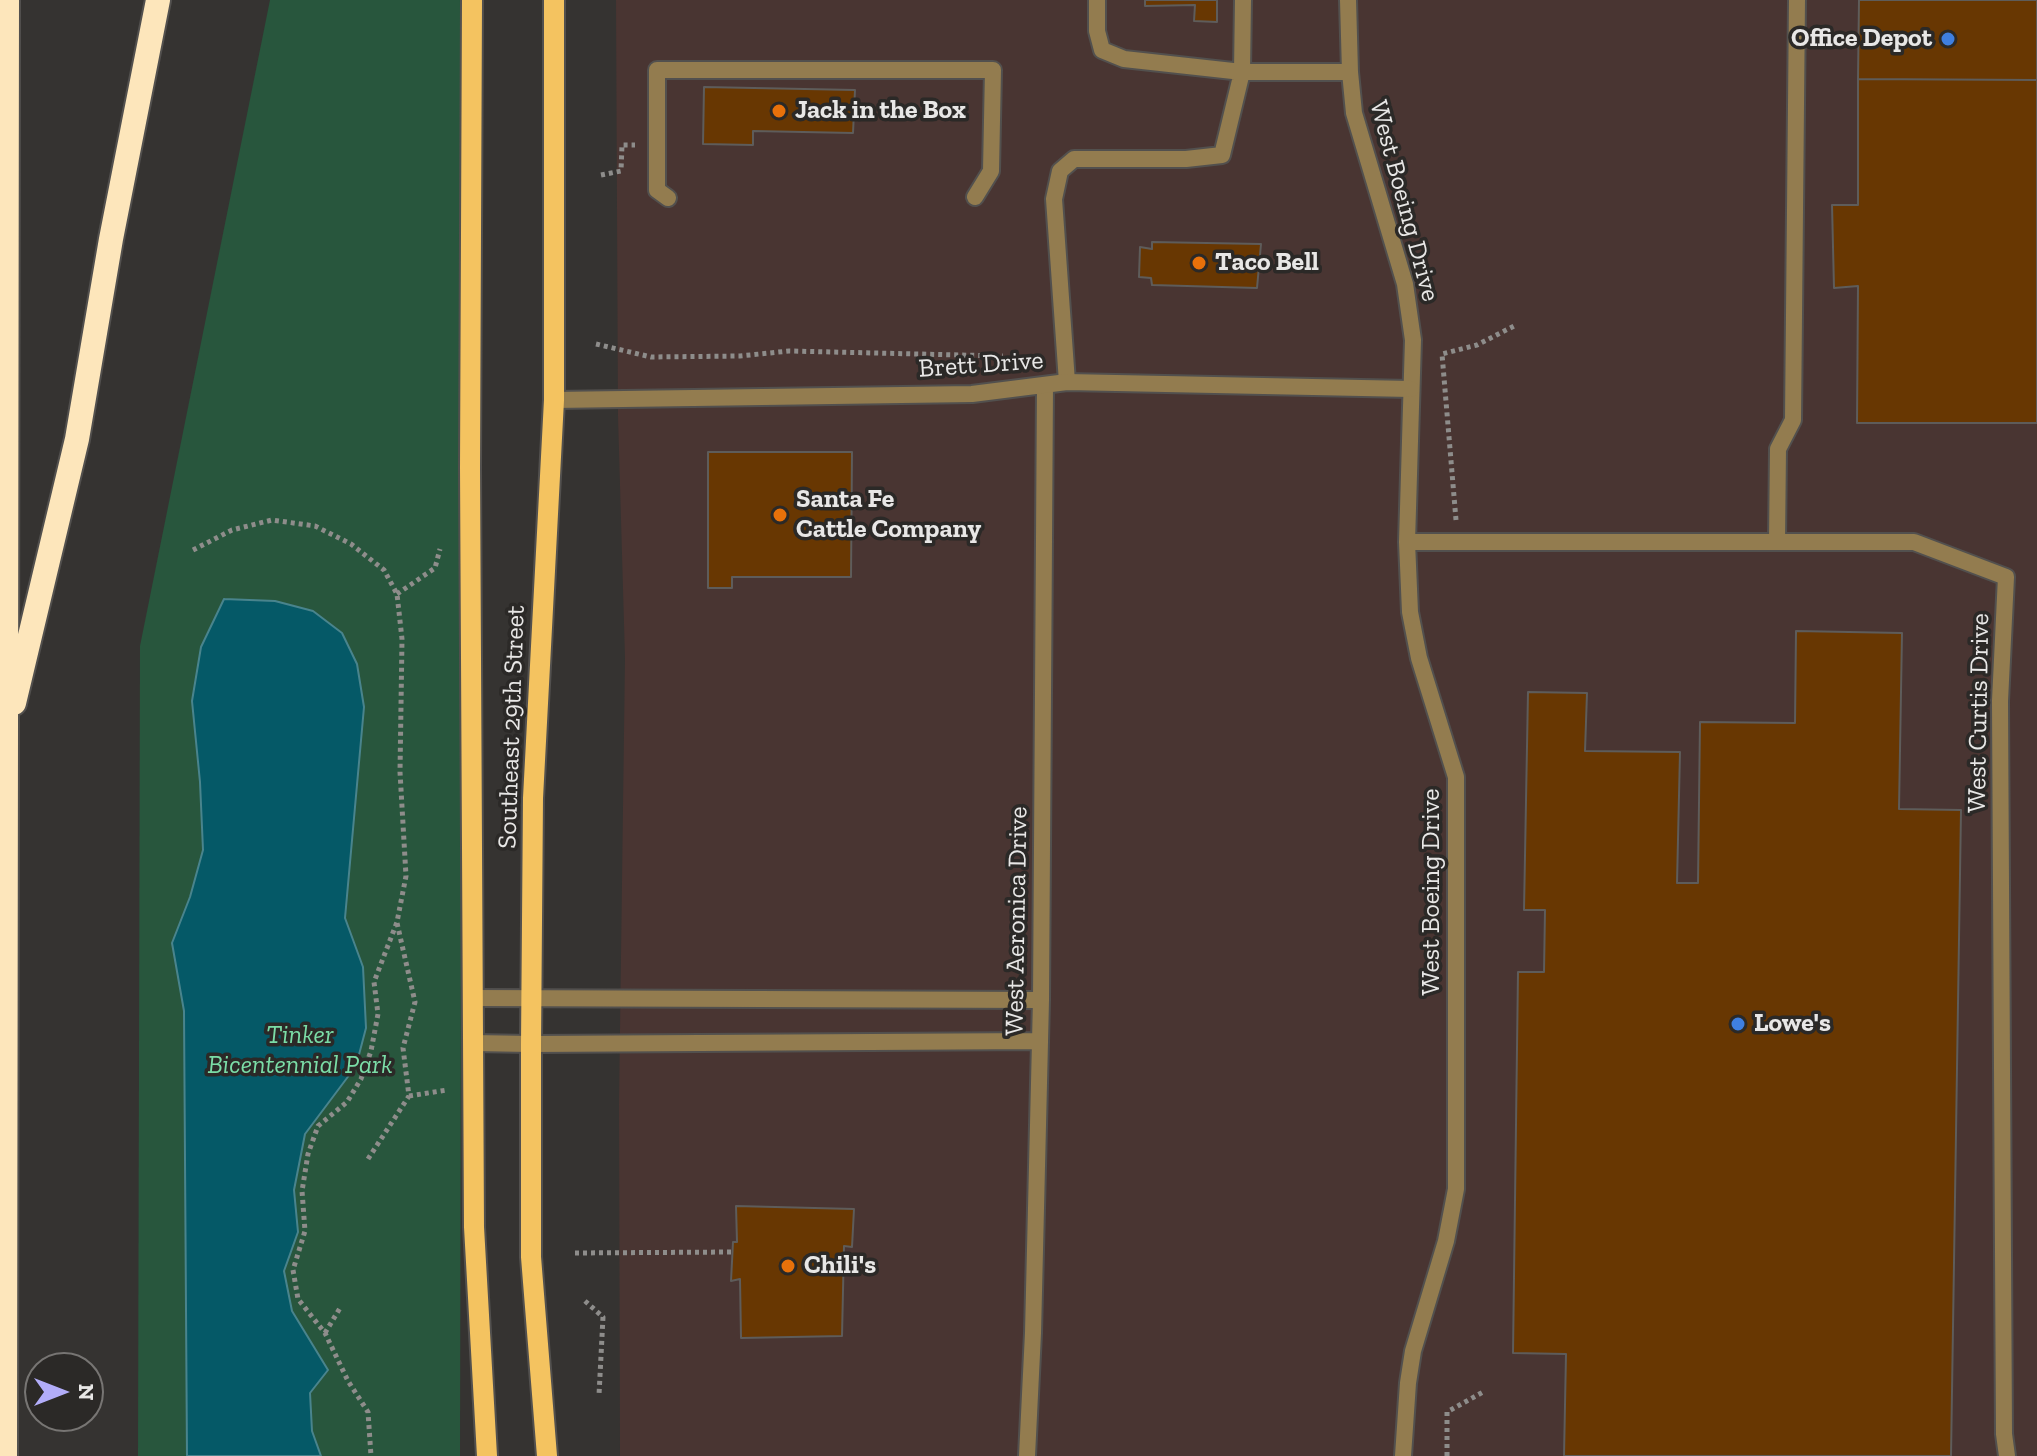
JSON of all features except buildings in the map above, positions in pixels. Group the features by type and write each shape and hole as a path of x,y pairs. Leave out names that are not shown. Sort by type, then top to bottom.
{"highway":[{"path":"5,1456 7,0"},
{"path":"5,745 77,439 111,239 158,0"}],"main road":[{"name":"Southeast 29th Street","path":"472,0 470,468 474,1227 487,1456"},
{"name":"Southeast 29th Street","path":"547,1456 531,1257 531,1044 533,798 554,400 554,0"}],"street":[{"path":"1097,0 1097,31 1102,50 1124,59 1242,72 1350,72"},
{"path":"1067,382 1054,199 1060,171 1074,159 1186,159 1222,155 1242,72 1243,0"},
{"name":"West Boeing Drive","path":"1348,0 1354,113 1405,284 1413,340 1407,542 1410,612 1416,643 1456,777 1457,1132 1453,1208 1413,1351 1403,1456"},
{"path":"1777,542 1778,449 1793,420 1797,0"},
{"path":"668,198 657,190 657,70 993,70 991,171 975,197"},
{"name":"Brett Drive","path":"554,400 972,394 1067,382 1411,389"},
{"name":"West Aeronica Drive","path":"1027,1456 1036,1255 1041,1000 1045,386"},
{"name":"West Curtis Drive","path":"1407,542 1914,542 2006,577 2000,701 2004,1434 2007,1456"},
{"path":"473,998 1041,1000"},
{"path":"473,1043 1039,1041"}],"path":[{"path":"1458,542 1442,354 1477,345 1516,325"},
{"path":"596,344 651,357 740,356 789,351 1003,356"},
{"path":"193,550 232,530 272,520 315,526 351,544 384,570 397,594 402,639 400,772 406,876 397,922 374,982 378,1014 371,1051 361,1079 347,1102 318,1126 308,1154 302,1191 305,1231 293,1270 298,1299 325,1333 348,1381 368,1412 371,1455"},
{"path":"397,594 435,568 440,553 440,538"},
{"path":"368,1159 409,1096 403,1048 415,1002 397,922"},
{"path":"409,1096 449,1090"},
{"path":"575,1253 733,1252"},
{"path":"585,1301 603,1317 599,1395"},
{"path":"325,1333 340,1308"},
{"path":"1447,1456 1447,1412 1483,1392"}],"shaded area":[{"path":"616,0 2037,0 2037,1456 620,1456 619,1104 625,658 618,416"}],"green space":[{"name":"Tinker Bicentennial Park","path":"270,0 463,0 460,1456 138,1456 140,646"}],"water":[{"path":"224,599 275,601 313,611 342,633 357,664 364,707 345,918 363,967 366,1028 356,1066 305,1134 294,1190 298,1232 284,1271 292,1311 328,1370 310,1393 312,1431 321,1456 187,1456 184,1011 172,943 190,897 203,850 192,701 201,647"}],"place":[{"name":"Office Depot","path":"1948,39"},
{"name":"Jack in the Box","path":"779,111"},
{"name":"Taco Bell","path":"1199,263"},
{"name":"Santa Fe Cattle Company","path":"780,515"},
{"name":"Lowe's","path":"1738,1024"},
{"name":"Chili's","path":"788,1266"}]}
